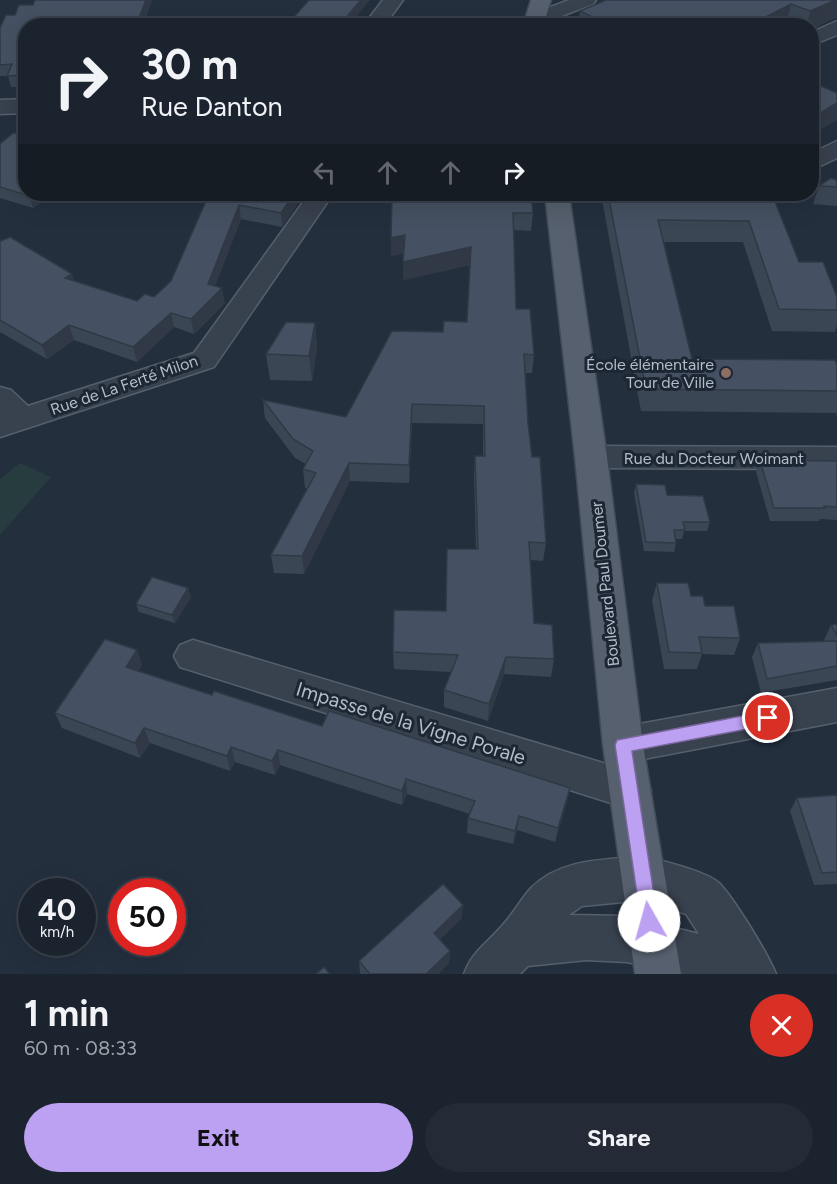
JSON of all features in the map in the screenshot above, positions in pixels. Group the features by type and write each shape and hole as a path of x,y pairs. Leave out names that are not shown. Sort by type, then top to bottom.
{"main road":[{"path":"536,18 541,0"},
{"name":"Boulevard Paul Doumer","path":"558,201 591,457 623,745 655,959"}],"street":[{"path":"379,18 393,0"},
{"path":"545,18 586,0"},
{"path":"819,36 837,27"},
{"path":"0,107 18,106"},
{"path":"819,169 837,148"},
{"name":"Rue de La Ferté Milon","path":"12,423 204,360 316,201"},
{"path":"0,397 12,423"},
{"name":"Rue du Docteur Woimant","path":"591,457 837,458"},
{"name":"Impasse de la Vigne Porale","path":"193,656 630,790"},
{"path":"623,745 837,705"},
{"path":"502,959 548,903 574,885 644,878 673,885 702,898 753,974"},
{"path":"502,959 588,937 655,959 705,957 743,974"}],"green space":[{"path":"20,463 51,477 0,535 0,479"}],"building":[{"path":"35,0 146,0 139,18 18,18 18,75 7,76 12,64 0,65 0,28 6,15 15,15 19,5 33,5"},
{"path":"309,0 361,0 346,18 293,18"},
{"path":"606,0 836,0 810,11 791,4 764,18 594,18 580,11"},
{"path":"819,85 837,93 837,103 819,114"},
{"path":"13,133 18,134 18,193 0,187 0,144"},
{"path":"831,178 837,180 837,187 819,186"},
{"path":"206,201 289,201 281,213 239,205 208,284 222,288 191,319 171,313 133,347 69,325 42,345 0,320 0,240 10,237 72,274 65,278 137,301 145,294 154,297 171,281"},
{"path":"392,201 532,201 533,213 513,213 516,309 530,309 534,355 524,354 528,423 532,457 540,457 546,543 529,542 534,623 552,625 554,659 506,657 489,704 444,690 458,655 393,652 394,610 446,611 447,549 478,549 475,456 485,456 484,406 412,404 409,465 349,463 302,556 271,555 316,473 303,469 313,451 293,439 263,400 346,417 392,331 443,332 444,321 467,322 471,247 403,262 405,235 391,238"},
{"path":"609,201 775,201 799,262 823,262 837,297 837,310 779,309 749,221 658,220 692,359 835,360 837,391 646,389"},
{"path":"286,322 315,323 309,356 266,354"},
{"path":"760,460 837,461 837,507 774,508"},
{"path":"636,484 665,485 667,495 703,496 710,522 683,522 685,530 674,530 676,543 646,542"},
{"path":"152,577 188,588 172,615 136,604"},
{"path":"657,583 688,583 691,596 703,596 705,606 734,606 740,638 699,637 702,653 669,652"},
{"path":"837,624 837,635 831,625"},
{"path":"105,639 137,650 126,667 212,695 214,691 322,726 329,711 570,788 558,828 519,816 515,831 468,818 475,801 406,779 402,791 278,750 272,761 231,747 227,756 144,728 135,743 55,713"},
{"path":"837,641 837,666 767,679 758,643"},
{"path":"837,795 837,872 822,873 797,798"},
{"path":"443,884 463,905 434,933 450,951 426,974 370,974 359,961"},
{"path":"324,967 330,974 316,974"}],"place":[{"name":"École élémentaire Tour de Ville","path":"726,373"}],"route":[{"path":"649,921 623,745 768,718"}]}
